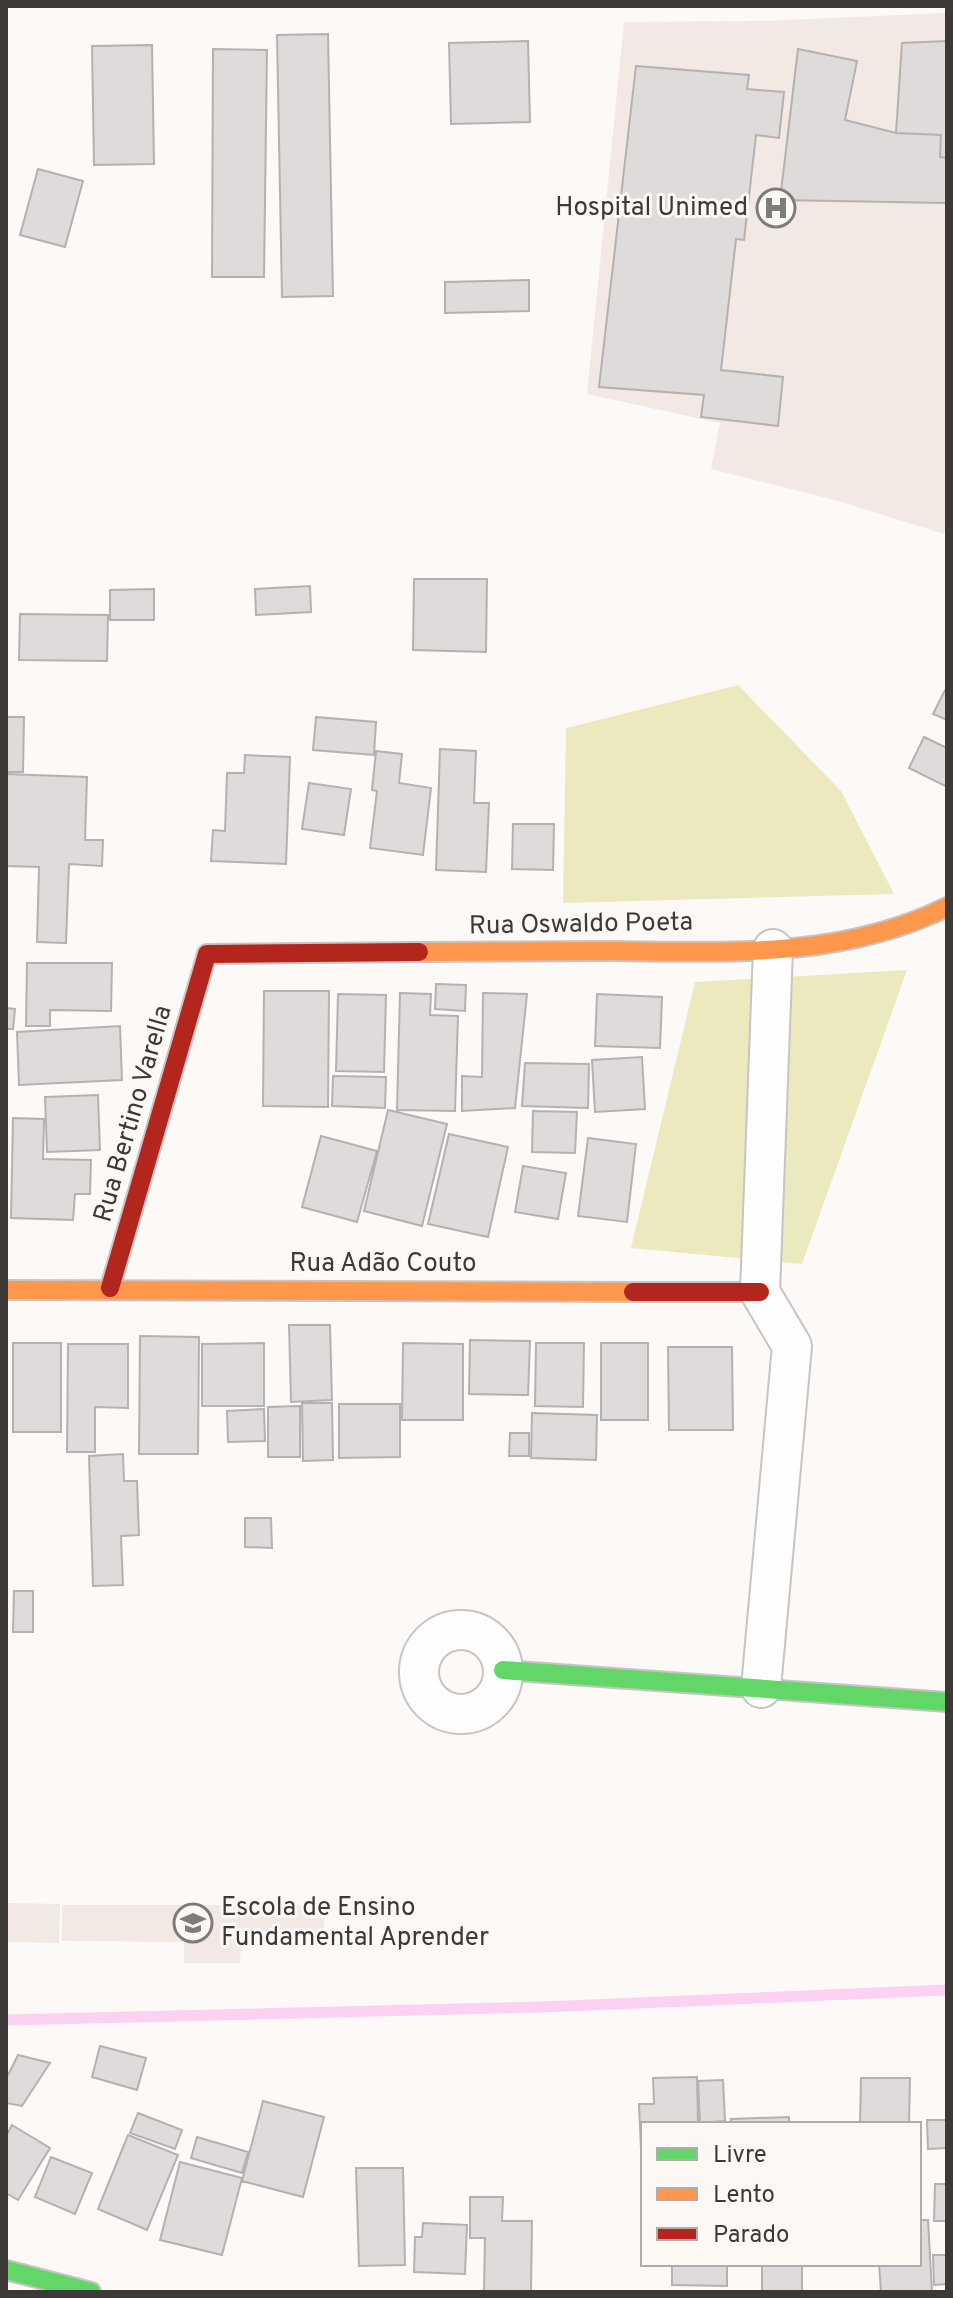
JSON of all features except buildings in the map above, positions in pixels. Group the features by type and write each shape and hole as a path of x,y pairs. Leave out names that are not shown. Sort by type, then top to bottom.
{"street":[{"name":"Rua Oswaldo Poeta","path":"207,954 773,949 873,939 921,924 947,907"},
{"path":"761,1688 792,1346 760,1292 773,949"},
{"name":"Rua Bertino Varella","path":"110,1288 207,954"},
{"name":"Rua Adão Couto","path":"6,1290 760,1292"},
{"path":"503,1670 947,1702"},
{"path":"6,2270 91,2292"}],"shaded area":[{"name":"Hospital Unimed","path":"947,13 947,518 944,534 835,500 711,469 720,423 587,394 624,22 761,21"},
{"path":"738,685 841,791 894,894 563,903 566,728"},
{"path":"907,970 802,1264 631,1248 695,982"},
{"path":"6,1903 60,1904 59,1943 6,1942"},
{"name":"Escola de Ensino Fundamental Aprender","path":"62,1905 324,1905 324,1945 241,1945 240,1963 184,1963 184,1942 62,1941"}],"waterway":[{"path":"6,2020 542,2007 947,1990"}],"traffic: fast":[{"path":"503,1670 947,1702"},
{"path":"6,2270 91,2292"}],"traffic: slow":[{"path":"419,952 783,949 867,936 947,907"},
{"path":"6,1290 633,1292"}],"traffic: jam":[{"path":"110,1288 207,954 419,952"},
{"path":"633,1292 760,1292"}],"place":[{"name":"Hospital Unimed","path":"776,208"},
{"name":"Escola de Ensino Fundamental Aprender","path":"193,1923"}]}
